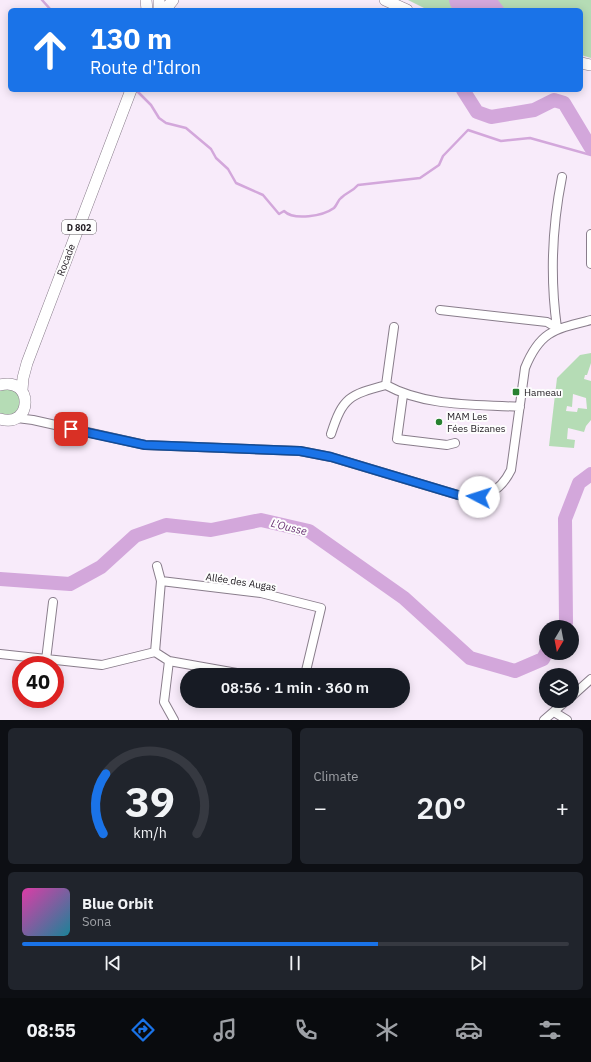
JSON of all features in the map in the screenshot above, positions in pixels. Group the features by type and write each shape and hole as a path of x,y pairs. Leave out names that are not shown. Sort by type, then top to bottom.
{"main road":[{"path":"167,8 173,0"},
{"path":"385,0 403,8"},
{"name":"Rocade","path":"27,363 130,92"},
{"name":"D 802","path":"6,385 27,363"},
{"name":"D 802","path":"22,390 23,378 27,363"},
{"path":"2,421 17,418 22,414 26,403 22,390 6,385"}],"street":[{"path":"557,328 554,303 553,252 557,204 562,177"},
{"path":"591,234 591,264"},
{"path":"440,310 547,322 557,328"},
{"path":"17,418 42,422 145,445 300,451 331,457 458,495 479,497 496,489 506,481 511,470 525,368 530,356 541,340 557,328 591,320"},
{"path":"386,385 394,327"},
{"path":"331,434 338,411 348,398 366,390 386,385 403,394 442,402 520,407"},
{"path":"403,394 397,439 447,445 455,443"},
{"path":"26,403 29,411 42,422"},
{"path":"155,652 161,581 157,566"},
{"name":"Allée des Augas","path":"161,581 261,593 321,608 307,668"},
{"path":"46,656 53,602"},
{"path":"64,662 102,665 155,652 169,661 208,668"},
{"path":"0,654 15,656"},
{"path":"169,661 164,702 174,720"},
{"path":"579,690 591,680"},
{"path":"544,720 558,708"},
{"path":"554,712 567,720"}],"green space":[{"path":"408,0 591,0 591,58 583,56 583,8 424,8"},
{"path":"591,353 591,363 584,379 591,381 591,420 586,426 584,432 568,428 567,439 575,440 574,448 549,446 557,378 580,355","holes":["573,394 586,398 587,409 578,408 577,412 566,411 567,406 572,407"]},
{"path":"9,388 17,391 23,403 12,416 0,414 0,391"}],"waterway":[{"path":"42,0 49,8"},
{"path":"456,0 457,3 493,5 495,8"},
{"path":"138,92 151,105 159,118 166,123 186,128 211,149 216,158 228,169 236,183 263,195 279,214 284,211 294,216 301,217 316,215 334,208 345,194 358,185 420,178 439,165 443,156 468,130 501,141 530,138 591,155"},
{"path":"464,92 477,112 491,117 534,110 554,100 564,103 591,148"},
{"name":"L'Ousse","path":"566,620 565,519 579,483 591,474"},
{"name":"L'Ousse","path":"0,579 70,584 101,567 135,536 166,525 211,530 261,520 309,531 404,598 470,658 515,671 541,660"}],"place":[{"name":"Hameau","path":"516,392"},
{"name":"MAM Les Fées Bizanes","path":"439,422"}],"route":[{"path":"71,429 145,445 300,451 331,457 458,495 479,497"}]}
